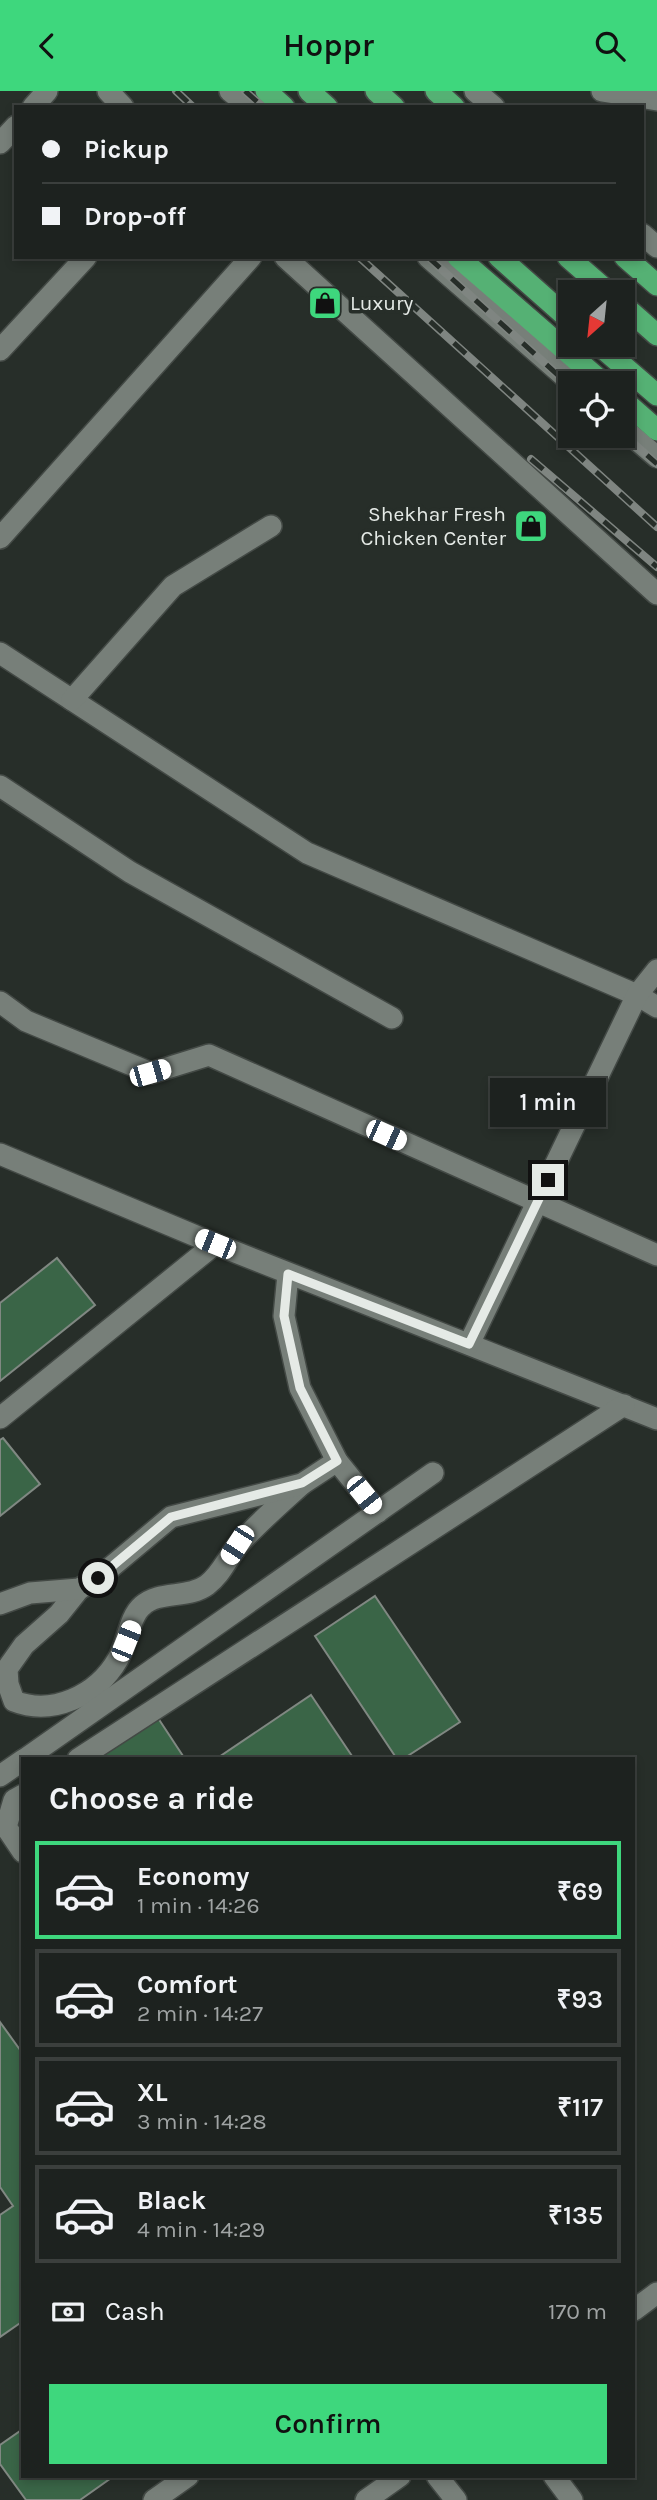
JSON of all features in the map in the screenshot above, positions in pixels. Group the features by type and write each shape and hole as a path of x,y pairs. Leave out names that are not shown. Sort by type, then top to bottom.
{"highway":[{"path":"266,91 282,105"},
{"path":"309,91 325,105"},
{"path":"376,91 392,105"},
{"path":"436,91 452,105"},
{"path":"460,259 589,371"},
{"path":"501,259 558,309"},
{"path":"570,259 594,280"},
{"path":"627,259 657,285"},
{"path":"635,316 657,335"},
{"path":"613,357 657,395"},
{"path":"635,411 657,430"}],"street":[{"path":"35,105 47,91"},
{"path":"108,91 121,105"},
{"path":"475,91 492,105"},
{"path":"601,91 657,100"},
{"path":"0,143 14,127"},
{"path":"0,351 84,259"},
{"path":"0,538 249,259"},
{"path":"287,259 657,594"},
{"path":"430,259 558,371"},
{"path":"635,438 657,457"},
{"path":"72,700 173,586 271,526"},
{"path":"0,653 306,853 637,995 657,1007"},
{"path":"0,786 130,872 392,1017"},
{"path":"469,1344 637,995 657,970"},
{"path":"0,1002 26,1021 150,1073 209,1055 657,1255"},
{"path":"0,1154 288,1274 657,1419"},
{"path":"0,1418 215,1244"},
{"path":"288,1274 284,1316 300,1388 337,1461 378,1512"},
{"path":"81,1757 624,1405"},
{"path":"302,1483 171,1517 98,1578 79,1589 59,1614 24,1645 7,1669 8,1684 14,1701 32,1708 66,1704 100,1681 118,1660 140,1607 155,1598 181,1596 205,1586 220,1573 237,1545 254,1528 302,1483 337,1461"},
{"path":"27,1757 433,1473"},
{"path":"0,1604 30,1593 79,1589"},
{"path":"0,1776 21,1761"},
{"path":"21,1795 14,1800 6,1827 21,1849"},
{"path":"635,2309 657,2293"},
{"path":"154,2500 185,2478"},
{"path":"366,2500 397,2478"},
{"path":"439,2478 456,2500"},
{"path":"556,2478 572,2500"}],"building":[{"path":"57,1258 95,1305 0,1381 0,1303"},
{"path":"3,1438 40,1484 0,1516 0,1440"},
{"path":"375,1596 460,1722 406,1757 396,1757 315,1636"},
{"path":"311,1695 353,1757 219,1757"},
{"path":"158,1718 184,1757 100,1757"},
{"path":"0,2022 21,2051 21,2322 0,2337 0,2215 13,2206 0,2187"},
{"path":"21,2430 21,2478 111,2478 80,2500 26,2500 0,2464 0,2445"}],"railway":[{"path":"176,91 191,105"},
{"path":"245,91 261,105"},
{"path":"361,259 657,527"},
{"path":"430,259 558,375"},
{"path":"635,445 657,464"},
{"path":"531,459 657,567"}],"place":[{"name":"Luxury","path":"325,303"},
{"name":"Shekhar Fresh Chicken Center","path":"531,526"}],"route":[{"path":"98,1578 171,1517 302,1483 337,1461 300,1388 284,1316 288,1274 469,1344 548,1180"}]}
